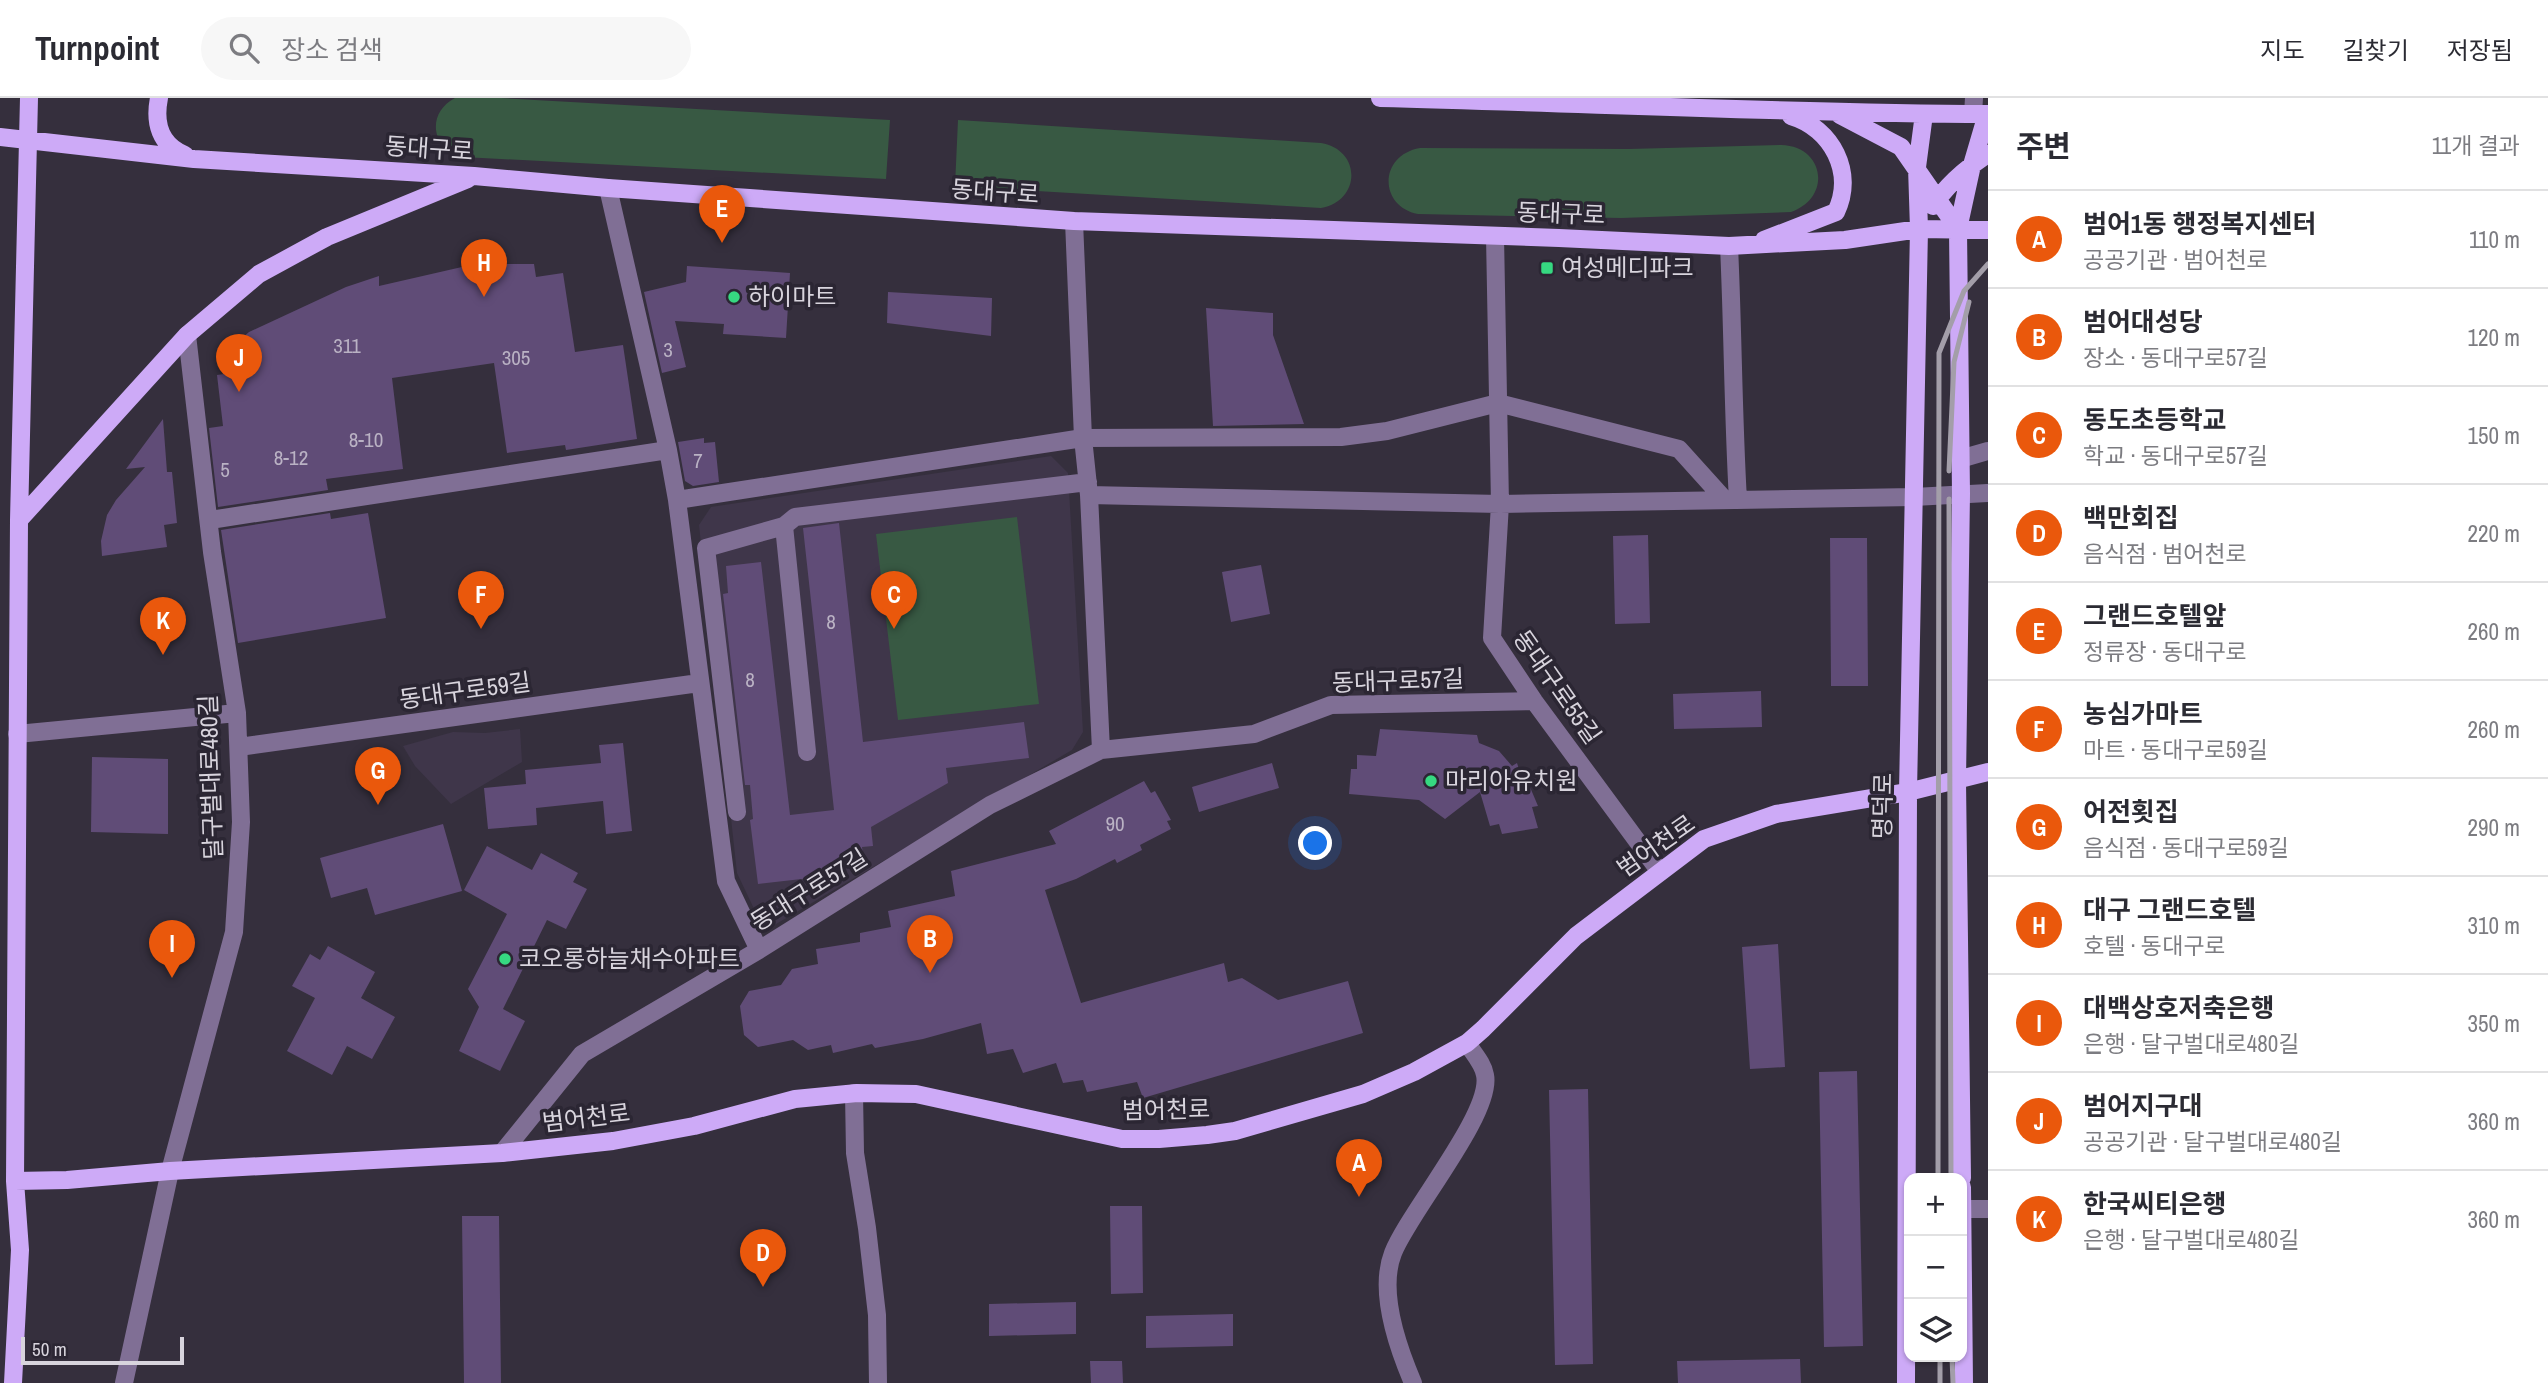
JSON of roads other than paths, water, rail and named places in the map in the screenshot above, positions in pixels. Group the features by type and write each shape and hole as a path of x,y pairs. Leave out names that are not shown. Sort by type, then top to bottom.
{"main road":[{"path":"13,1383 20,1250 8,1181 29,98"},
{"path":"159,98 158,125 163,139 174,151 194,159"},
{"path":"1380,98 1560,100 1838,114 1924,114 1981,110 1958,229 1961,493 1957,781 1962,1173"},
{"path":"1751,245 1836,212 1841,200 1843,185 1840,164 1831,144 1802,119 1777,112"},
{"path":"1838,114 1901,147 1958,229"},
{"name":"명덕로","path":"1906,1383 1908,792 1919,229 1917,167 1924,114"},
{"name":"동대구로","path":"0,137 194,159 474,176 1074,221 1729,246 1845,240 1919,229 1988,230"},
{"path":"1919,229 1937,199 1972,165 1988,154"},
{"path":"19,520 187,335 259,274 327,237 474,176"},
{"name":"범어천로","path":"8,1181 67,1180 170,1171 502,1153 623,1139 694,1126 795,1099 854,1093 916,1094 1122,1139 1159,1139 1235,1131 1363,1094 1414,1072 1466,1043 1576,936 1704,839 1776,814 1908,792 1988,772"},
{"path":"1962,1236 1964,1383"}],"street":[{"path":"608,188 677,500 726,881 759,950"},
{"path":"1074,221 1101,750"},
{"name":"동대구로55길","path":"1495,236 1500,504 1492,638 1534,701 1660,872"},
{"path":"1729,246 1733,327 1731,500"},
{"name":"달구벌대로480길","path":"170,1171 234,932 241,822 237,713 187,335"},
{"path":"677,500 1083,438 1341,437 1387,431 1498,402 1679,449 1731,500"},
{"path":"210,520 668,450"},
{"path":"1960,458 1988,450"},
{"path":"737,812 706,548 784,526 795,517 1089,488 1500,504 1914,497 1988,493"},
{"path":"784,526 807,752"},
{"name":"동대구로59길","path":"239,747 700,688 723,689"},
{"name":"동대구로57길","path":"502,1153 582,1054 759,950 990,805 1101,750 1254,734 1331,705 1534,701"},
{"path":"17,734 237,713"},
{"path":"1413,1383 1395,1336 1389,1305 1389,1269 1393,1254 1408,1226 1476,1116 1486,1087 1482,1065 1466,1043"},
{"path":"854,1093 855,1153 877,1315 878,1383"},
{"path":"124,1383 170,1171"},
{"path":"1967,1209 1988,1209"}],"railway":[{"path":"1938,1173 1939,353 1964,291 1988,264"},
{"path":"1949,471 1954,362 1969,302"},
{"path":"1949,499 1951,1173"},
{"path":"1940,1362 1940,1383"},
{"path":"1952,1362 1953,1383"}],"place":[{"name":"그랜드호텔앞","path":"722,243"},
{"name":"여성메디파크","path":"1547,268"},
{"name":"대구 그랜드호텔","path":"484,297"},
{"name":"하이마트","path":"734,297"},
{"name":"범어지구대","path":"239,392"},
{"name":"농심가마트","path":"481,629"},
{"name":"동도초등학교","path":"894,629"},
{"name":"한국씨티은행","path":"163,655"},
{"name":"마리아유치원","path":"1431,781"},
{"name":"어전횟집","path":"378,805"},
{"name":"코오롱하늘채수아파트","path":"505,959"},
{"name":"범어대성당","path":"930,973"},
{"name":"대백상호저축은행","path":"172,978"},
{"name":"범어1동 행정복지센터","path":"1359,1197"},
{"name":"백만회집","path":"763,1287"}]}
